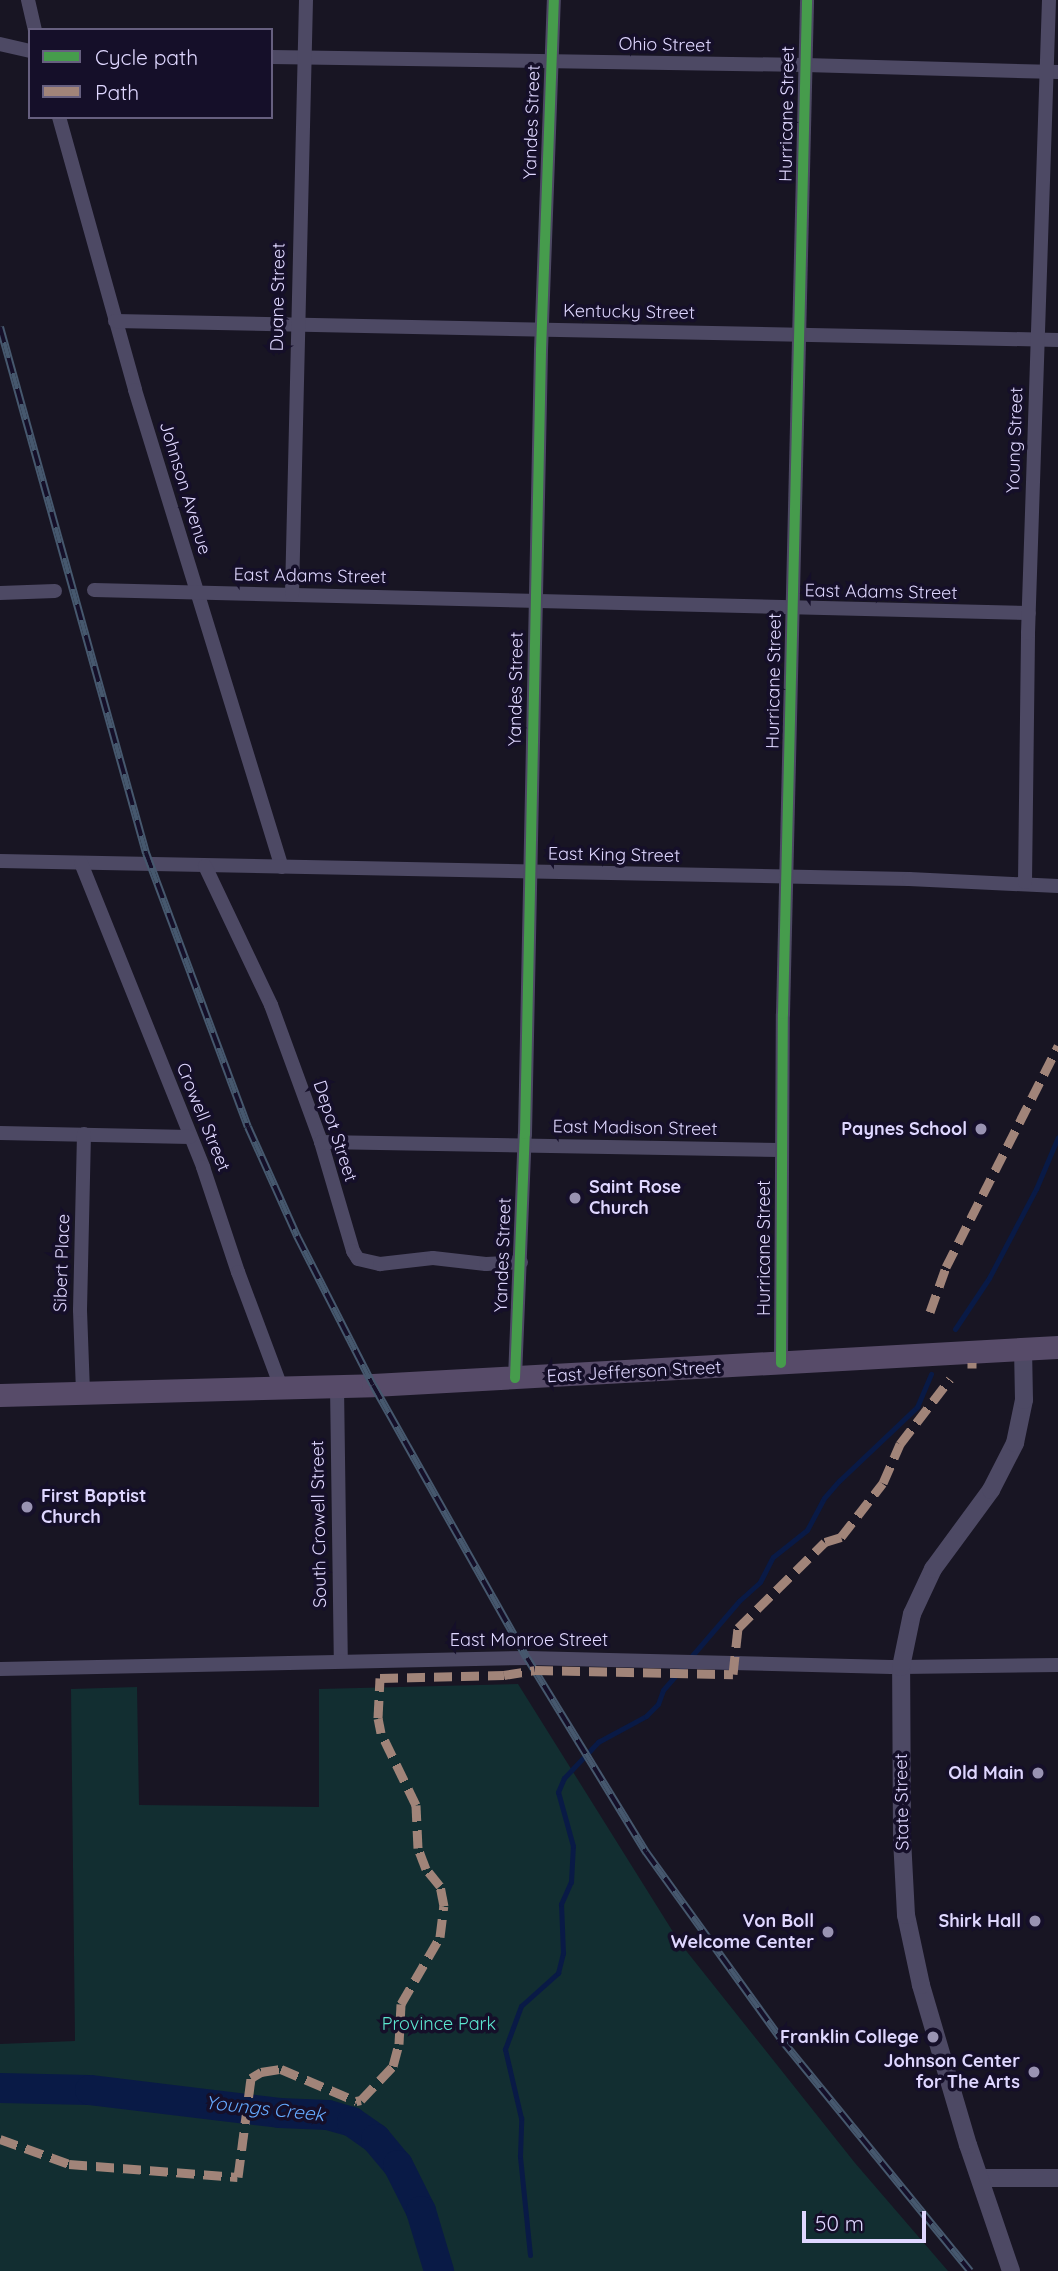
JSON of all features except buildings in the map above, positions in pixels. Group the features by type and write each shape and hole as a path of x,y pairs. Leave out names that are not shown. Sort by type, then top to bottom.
{"main road":[{"name":"East Jefferson Street","path":"0,1395 337,1386 515,1378 1058,1346"}],"street":[{"path":"28,0 35,28"},
{"name":"Duane Street","path":"292,594 296,324 306,0"},
{"name":"Yandes Street","path":"515,1378 525,1145 542,330 554,0"},
{"name":"Hurricane Street","path":"781,1363 781,1150 786,878 807,0"},
{"name":"Young Street","path":"1025,882 1029,613 1038,339 1053,72 1049,0"},
{"path":"0,44 28,51"},
{"name":"Ohio Street","path":"273,57 805,65 1053,72"},
{"name":"Johnson Avenue","path":"60,119 115,321 282,867"},
{"name":"Kentucky Street","path":"115,321 1058,340"},
{"name":"East Adams Street","path":"94,590 1029,613"},
{"path":"0,593 55,591"},
{"name":"East King Street","path":"0,862 1025,882 1058,886"},
{"name":"Crowell Street","path":"81,863 203,1167 281,1387"},
{"name":"Depot Street","path":"205,866 271,1005 321,1142 353,1251 358,1259 380,1264 433,1258 486,1264 521,1262"},
{"path":"0,1133 190,1137"},
{"name":"Sibert Place","path":"83,1392 80,1310 84,1134"},
{"name":"East Madison Street","path":"321,1142 781,1150"},
{"name":"State Street","path":"1012,2271 980,2178 921,1985 906,1915 902,1838 901,1667 912,1614 933,1569 992,1490 1015,1443 1024,1400 1023,1349"},
{"name":"South Crowell Street","path":"337,1386 341,1661"},
{"name":"East Monroe Street","path":"0,1668 527,1658 901,1667 1058,1665"},
{"path":"980,2178 1058,2178"}],"green space":[{"name":"Province Park","path":"518,1684 680,1943 855,2163 948,2271 0,2271 0,2044 75,2041 71,1689 137,1687 139,1805 319,1807 319,1689"}],"waterway":[{"path":"955,1329 989,1278 1036,1189 1058,1137"},
{"path":"690,1658 739,1601 760,1582 773,1557 807,1530 824,1498 839,1481 917,1407 931,1374"},
{"path":"530,2255 520,2156 521,2118 505,2049 521,2006 558,1973 563,1953 561,1904 571,1882 573,1846 558,1792 564,1778 598,1742 646,1716 658,1704 663,1690 684,1666"},
{"name":"Youngs Creek","path":"0,2088 90,2090 280,2113 328,2115 352,2122 376,2139 398,2165 421,2211 439,2271"}],"railway":[{"path":"0,327 146,853 248,1127 297,1236 373,1385 527,1658 646,1852 780,2038 970,2271"}],"marked path":[{"path":"930,1312 946,1267 1058,1046"},
{"path":"972,1362 972,1368"},
{"path":"0,2139 69,2164 238,2177 251,2078 261,2072 281,2069 356,2101 361,2100 393,2066 399,2044 401,2004 440,1937 444,1906 440,1886 426,1869 418,1848 416,1805 381,1733 378,1718 380,1678 504,1675 535,1670 733,1674 738,1628 825,1542 841,1537 883,1483 900,1444 950,1379"}],"cycle path":[{"path":"515,1378 525,1134 541,350 554,0"},
{"path":"781,1363 783,1014 807,0"}],"place":[{"name":"Paynes School","path":"981,1129"},
{"name":"Saint Rose Church","path":"575,1198"},
{"name":"First Baptist Church","path":"27,1507"},
{"name":"Old Main","path":"1038,1773"},
{"name":"Shirk Hall","path":"1035,1921"},
{"name":"Von Boll Welcome Center","path":"828,1932"},
{"name":"Franklin College","path":"933,2037"},
{"name":"Johnson Center for The Arts","path":"1034,2072"}]}
